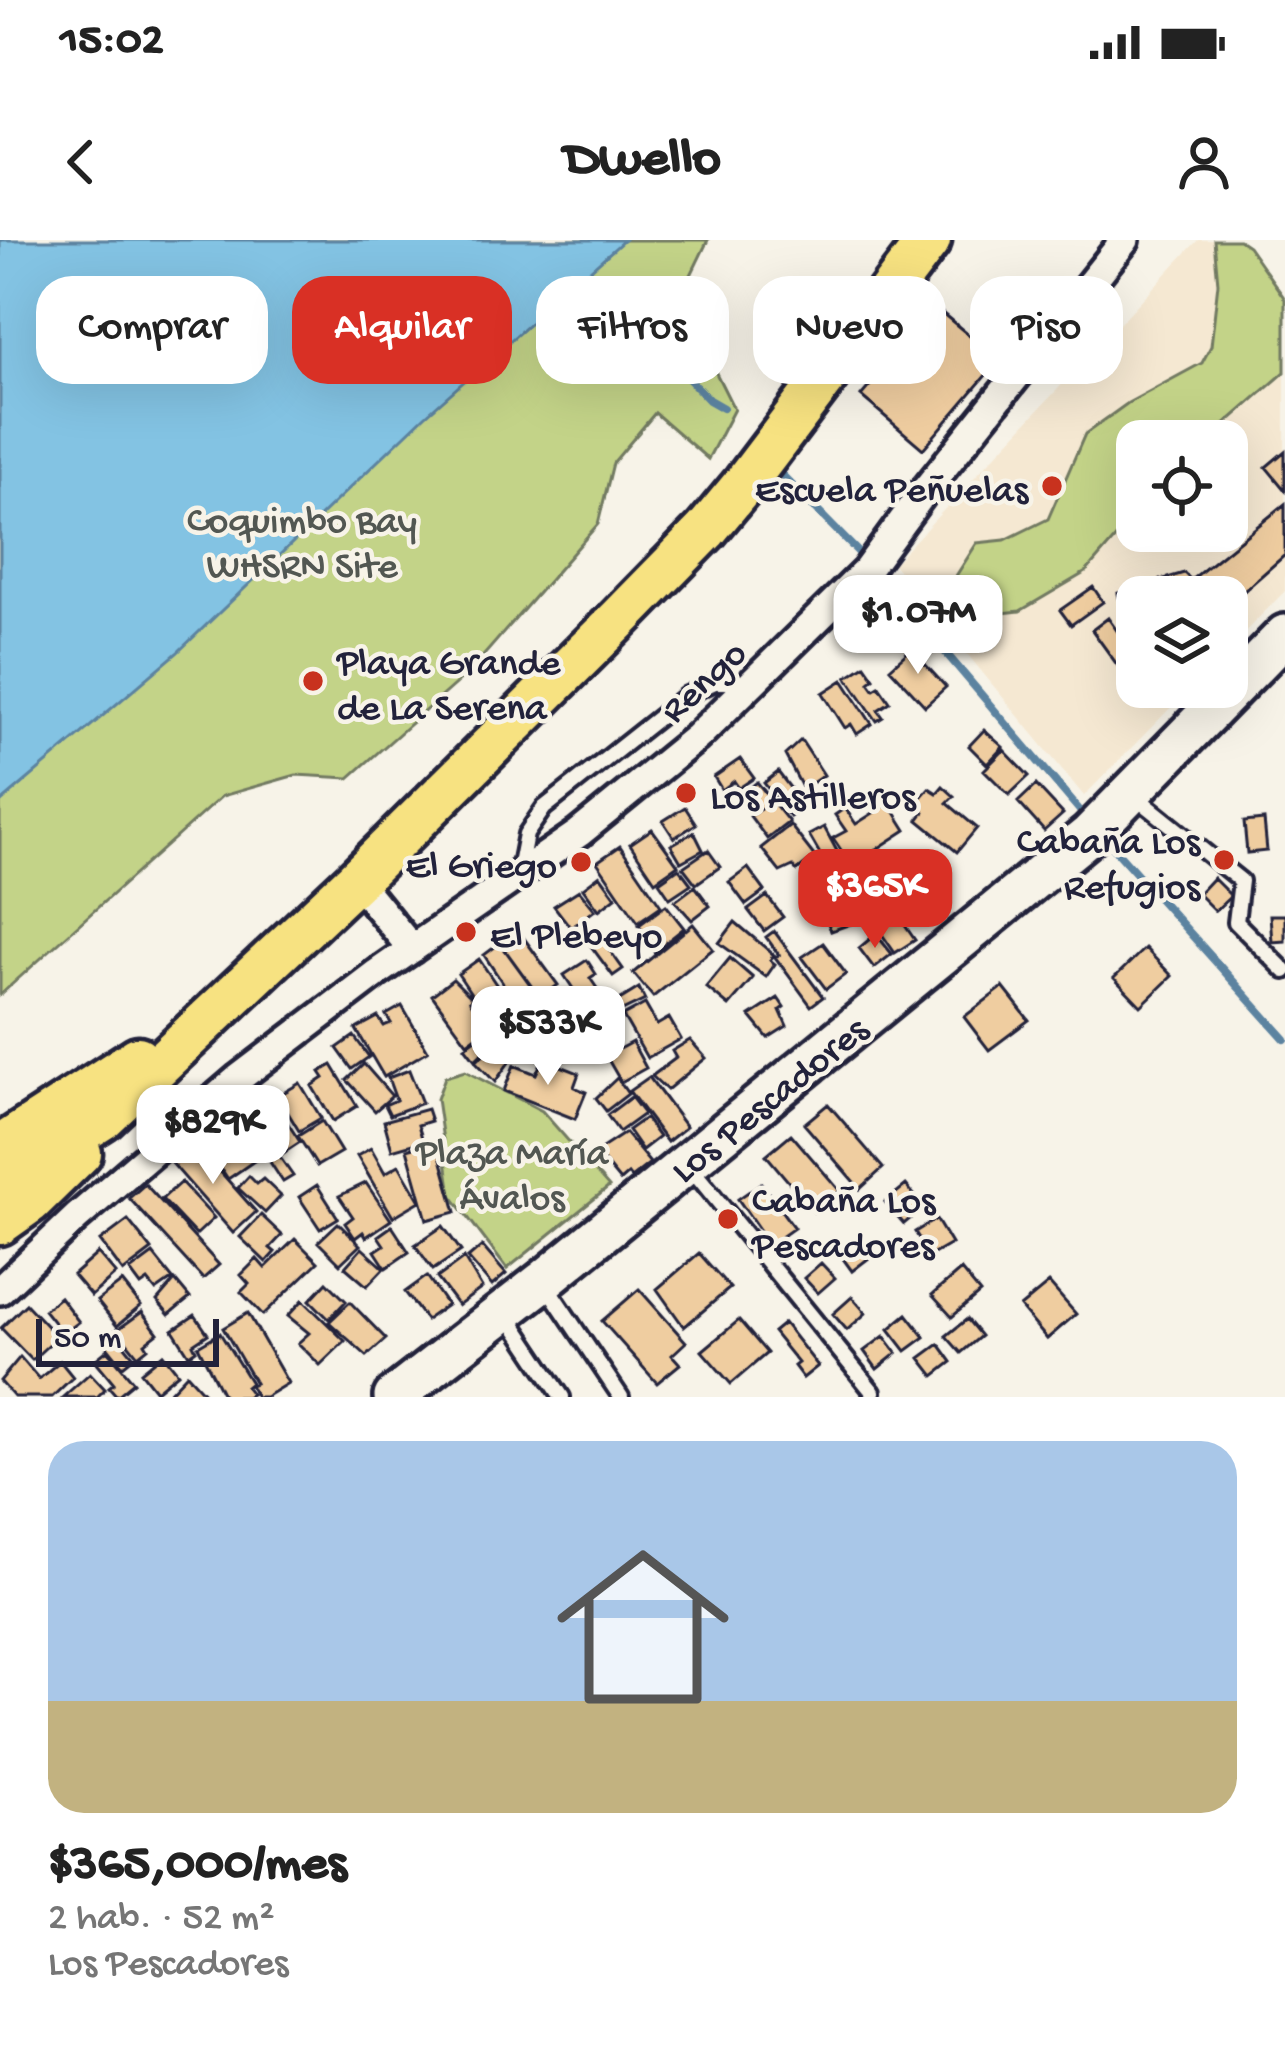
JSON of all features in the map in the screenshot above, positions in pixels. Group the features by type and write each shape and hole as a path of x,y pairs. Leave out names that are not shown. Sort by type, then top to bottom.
{"main road":[{"path":"0,1184 103,1118 356,880 706,530 929,240"},
{"path":"0,1147 238,990"},
{"path":"0,1222 59,1175 103,1118"}],"street":[{"name":"Rengo","path":"0,1290 239,1078 637,788 755,683 866,572 1125,240"},
{"name":"Los Pescadores","path":"394,1397 1020,893 1132,794 1285,635"},
{"path":"356,880 412,949"}],"lane":[{"path":"519,875 526,834 544,808 687,694 715,682 755,683"},
{"path":"1132,794 1241,881 1236,922 1285,971"},
{"path":"686,1162 873,1392"},
{"path":"543,1281 621,1397"},
{"path":"505,1311 562,1397"}],"shaded area":[{"name":"Escuela Peñuelas","path":"1198,240 1240,240 1285,315 1285,591 1248,629 1248,576 1116,576 1116,708 1170,708 1084,796 893,564 1062,384 1123,384 1123,320"}],"green space":[{"name":"Coquimbo Bay WHSRN Site","path":"319,240 708,240 690,276 536,276 536,384 722,384 734,409 708,459 655,413 613,463 598,524 471,670 349,778 296,775 222,796 0,995 0,529 160,384 268,384 268,286"},
{"path":"1214,240 1239,240 1285,299 1285,372 1230,420 1116,420 1116,537 1086,572 1020,611 975,616 954,579 977,543 1005,540 1048,519 1085,434 1128,403 1202,363 1211,346 1218,283"},
{"name":"Plaza María Ávalos","path":"465,1071 542,1111 609,1187 507,1269 451,1195 437,1099 445,1077"}],"water":[{"path":"0,240 624,240 583,276 536,276 536,318 512,339 512,276 292,276 292,384 461,384 177,653 0,803"}],"building":[{"path":"946,316 970,336 970,384 979,384 923,449 861,396 871,384 946,384"},
{"path":"1285,451 1285,490 1266,467"},
{"path":"1285,504 1285,555 1248,588 1248,576 1196,576 1226,552 1248,552 1248,534"},
{"path":"1093,587 1103,602 1071,625 1060,610"},
{"path":"1108,618 1116,629 1116,663 1092,630"},
{"path":"911,649 946,687 925,706 890,668"},
{"path":"865,665 874,678 869,682 874,689 879,686 890,702 878,710 883,717 877,721 847,677"},
{"path":"843,680 872,724 857,734 851,724 845,728 823,693"},
{"path":"984,730 1003,747 987,764 969,746"},
{"path":"801,740 824,775 803,789 785,755"},
{"path":"1004,750 1029,776 1009,795 984,770"},
{"path":"740,759 754,778 739,788 734,781 722,790 714,777"},
{"path":"778,772 804,806 790,817 764,783"},
{"path":"757,782 789,822 767,839 750,816 760,809 746,791"},
{"path":"1036,785 1063,814 1044,831 1018,802"},
{"path":"943,786 954,796 947,803 977,828 957,852 918,820 924,812 915,804 929,788 937,793"},
{"path":"889,803 906,830 842,872 836,862 845,856 833,838 846,831 835,815 845,808 856,824"},
{"path":"685,807 696,824 674,838 663,821"},
{"path":"1264,820 1267,851 1247,853 1244,822"},
{"path":"790,825 815,857 797,871 793,866 780,872 761,848"},
{"path":"824,827 838,853 824,861 809,835"},
{"path":"652,829 678,865 655,881 630,844"},
{"path":"694,832 703,850 681,862 671,845"},
{"path":"620,846 661,906 638,922 597,862"},
{"path":"708,850 720,867 696,884 683,867"},
{"path":"679,868 691,884 670,898 659,882"},
{"path":"748,868 765,891 746,905 729,882"},
{"path":"838,874 856,922 831,931 812,883"},
{"path":"600,875 616,897 599,910 583,888"},
{"path":"1213,878 1231,896 1215,911 1198,894"},
{"path":"695,886 710,906 692,920 675,901"},
{"path":"579,890 595,910 571,928 554,906"},
{"path":"767,896 783,917 764,931 748,910"},
{"path":"890,904 915,940 895,953 870,917"},
{"path":"666,905 684,928 654,952 639,925"},
{"path":"1270,915 1285,915 1285,941 1272,942"},
{"path":"735,922 774,955 770,960 775,964 766,977 719,943"},
{"path":"693,924 713,949 653,997 633,973"},
{"path":"518,930 558,985 540,998 500,943"},
{"path":"596,931 623,969 613,976 585,938"},
{"path":"774,931 823,997 811,1006 775,957 779,955 766,937"},
{"path":"876,934 892,954 874,968 859,948"},
{"path":"500,943 540,998 522,1012 484,955"},
{"path":"823,943 846,974 826,989 802,957"},
{"path":"1145,948 1172,976 1141,1006 1114,978"},
{"path":"730,958 753,978 729,1006 706,987"},
{"path":"479,959 514,1011 492,1025 458,974"},
{"path":"587,960 596,974 590,978 603,997 586,1008 564,975"},
{"path":"453,979 473,999 489,1027 467,1043 432,995"},
{"path":"1003,987 1029,1020 989,1050 964,1017"},
{"path":"639,988 645,1000 618,1013 613,1004"},
{"path":"778,998 787,1026 768,1038 750,1016"},
{"path":"645,1004 657,1025 669,1018 681,1039 647,1058 623,1016"},
{"path":"402,1006 428,1051 384,1077 356,1029 378,1017 384,1026 391,1023 386,1015"},
{"path":"491,1028 499,1037 475,1060 465,1047"},
{"path":"505,1032 519,1048 495,1082 476,1062"},
{"path":"354,1036 369,1057 352,1069 337,1048"},
{"path":"690,1040 706,1058 667,1090 652,1076 676,1058 672,1051"},
{"path":"632,1042 646,1068 621,1082 606,1056"},
{"path":"543,1059 579,1073 574,1087 586,1092 575,1119 504,1091 514,1065 536,1074"},
{"path":"364,1064 392,1096 375,1111 347,1080"},
{"path":"332,1065 357,1106 333,1121 312,1086 324,1078 320,1072"},
{"path":"409,1070 422,1103 390,1115 385,1105 396,1100 388,1078"},
{"path":"649,1077 686,1127 667,1142 629,1091"},
{"path":"617,1078 628,1094 606,1111 596,1098"},
{"path":"300,1083 321,1118 299,1131 278,1096"},
{"path":"631,1097 644,1114 619,1132 607,1115"},
{"path":"272,1099 300,1142 279,1156 293,1176 283,1182 242,1119"},
{"path":"828,1104 883,1168 860,1189 804,1124"},
{"path":"427,1109 431,1121 418,1125 423,1141 392,1150 384,1121"},
{"path":"645,1118 659,1137 642,1150 628,1130"},
{"path":"322,1121 341,1152 317,1166 298,1136"},
{"path":"233,1123 257,1159 228,1179 204,1143"},
{"path":"625,1133 650,1163 620,1181 596,1152"},
{"path":"791,1134 840,1191 814,1212 766,1155"},
{"path":"193,1141 256,1212 233,1233 170,1161"},
{"path":"436,1141 456,1212 427,1220 407,1149"},
{"path":"371,1148 385,1173 399,1165 420,1201 393,1217 357,1156"},
{"path":"249,1176 257,1184 263,1179 281,1196 265,1213 238,1188"},
{"path":"181,1182 214,1218 196,1235 162,1199"},
{"path":"366,1183 391,1220 366,1237 363,1232 355,1238 345,1223 353,1217 339,1196"},
{"path":"761,1183 794,1228 770,1245 738,1199"},
{"path":"145,1184 219,1265 203,1279 129,1198"},
{"path":"317,1185 338,1218 320,1229 299,1197"},
{"path":"906,1185 924,1207 904,1224 885,1202"},
{"path":"261,1215 282,1235 270,1248 275,1252 266,1262 240,1237"},
{"path":"936,1219 951,1244 930,1256 915,1232"},
{"path":"128,1220 152,1250 123,1272 100,1241"},
{"path":"338,1223 360,1245 340,1264 318,1242"},
{"path":"392,1226 409,1252 386,1268 375,1251 384,1245 378,1236"},
{"path":"443,1226 461,1251 433,1270 415,1245"},
{"path":"860,1238 873,1255 852,1271 839,1253"},
{"path":"295,1239 318,1262 263,1315 241,1292 249,1284 241,1275 257,1259 265,1268"},
{"path":"482,1246 506,1274 492,1286 468,1258"},
{"path":"362,1248 384,1268 367,1286 345,1267"},
{"path":"98,1253 116,1274 91,1296 73,1275"},
{"path":"699,1253 730,1288 684,1327 657,1289"},
{"path":"153,1254 173,1279 156,1291 148,1281 141,1286 130,1271"},
{"path":"464,1258 482,1288 458,1306 437,1278"},
{"path":"821,1263 835,1278 818,1293 804,1278"},
{"path":"961,1270 980,1293 952,1317 932,1295"},
{"path":"427,1276 447,1305 426,1320 405,1292"},
{"path":"175,1280 190,1298 169,1315 157,1301"},
{"path":"122,1282 141,1306 117,1326 97,1301"},
{"path":"327,1282 346,1301 329,1319 310,1300"},
{"path":"1049,1283 1076,1314 1047,1339 1020,1307"},
{"path":"639,1289 686,1342 672,1355 680,1364 657,1383 602,1321"},
{"path":"60,1297 79,1322 63,1334 44,1310"},
{"path":"852,1297 866,1313 847,1330 833,1314"},
{"path":"303,1300 345,1341 320,1365 298,1343 309,1333 288,1316"},
{"path":"350,1302 386,1339 367,1356 329,1322"},
{"path":"26,1304 57,1337 32,1360 1,1328"},
{"path":"142,1312 158,1333 138,1356 117,1330"},
{"path":"248,1313 288,1383 265,1397 256,1397 250,1385 255,1383 223,1328"},
{"path":"907,1314 925,1337 906,1351 889,1329"},
{"path":"195,1315 208,1334 193,1344 196,1350 189,1355 173,1330"},
{"path":"967,1319 981,1336 961,1353 946,1336"},
{"path":"739,1320 767,1353 731,1384 702,1351"},
{"path":"784,1323 818,1366 803,1378 794,1366 798,1363 773,1332"},
{"path":"113,1331 134,1357 123,1366 102,1340"},
{"path":"220,1333 251,1383 246,1387 251,1394 246,1397 224,1397 198,1346"},
{"path":"884,1336 897,1353 877,1369 864,1351"},
{"path":"939,1344 952,1362 934,1376 920,1358"},
{"path":"107,1350 134,1382 117,1396 109,1387 114,1383 95,1360"},
{"path":"163,1354 178,1373 156,1391 141,1372"},
{"path":"20,1357 39,1379 60,1361 73,1377 52,1397 14,1397 0,1381"},
{"path":"90,1373 105,1389 97,1397 63,1397"},
{"path":"187,1374 208,1397 165,1397"}],"waterway":[{"path":"694,384 723,408"},
{"path":"780,473 863,557"},
{"path":"883,579 1081,812"},
{"path":"1111,845 1285,1039"}],"place":[{"name":"Escuela Peñuelas","path":"1052,486"},
{"name":"Playa Grande de La Serena","path":"313,681"},
{"name":"Los Astilleros","path":"686,793"},
{"name":"Cabaña Los Refugios","path":"1224,860"},
{"name":"El Griego","path":"581,862"},
{"name":"El Plebeyo","path":"466,932"},
{"name":"Cabaña Los Pescadores","path":"728,1219"}]}
